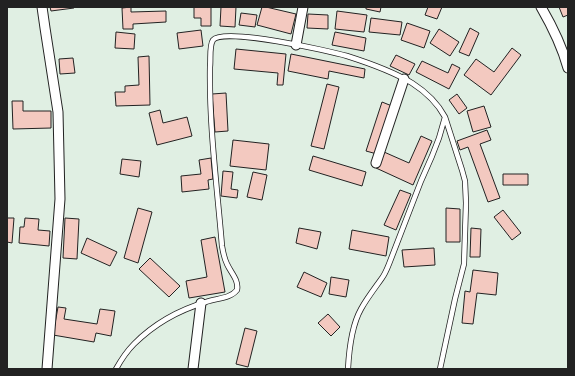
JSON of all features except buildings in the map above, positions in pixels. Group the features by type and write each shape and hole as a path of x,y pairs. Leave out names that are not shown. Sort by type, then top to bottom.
{"street":[{"path":"42,7 58,112 60,199 46,369"},
{"path":"296,44 303,7"},
{"path":"540,7 556,35 568,68"},
{"path":"376,163 404,79"},
{"path":"193,369 201,303"}],"lane":[{"path":"116,369 133,345 144,334 168,318 201,303 231,296 237,290 238,286 236,278 227,265 222,246 212,140 210,86 211,47 214,39 217,37 243,36 320,49 347,56 377,67 404,79 428,94 436,102 445,117 465,181 466,203 464,264 440,369"},
{"path":"348,369 350,346 358,315 389,264 439,138 445,117"}],"green space":[{"path":"7,7 568,7 568,369 7,369"}]}
